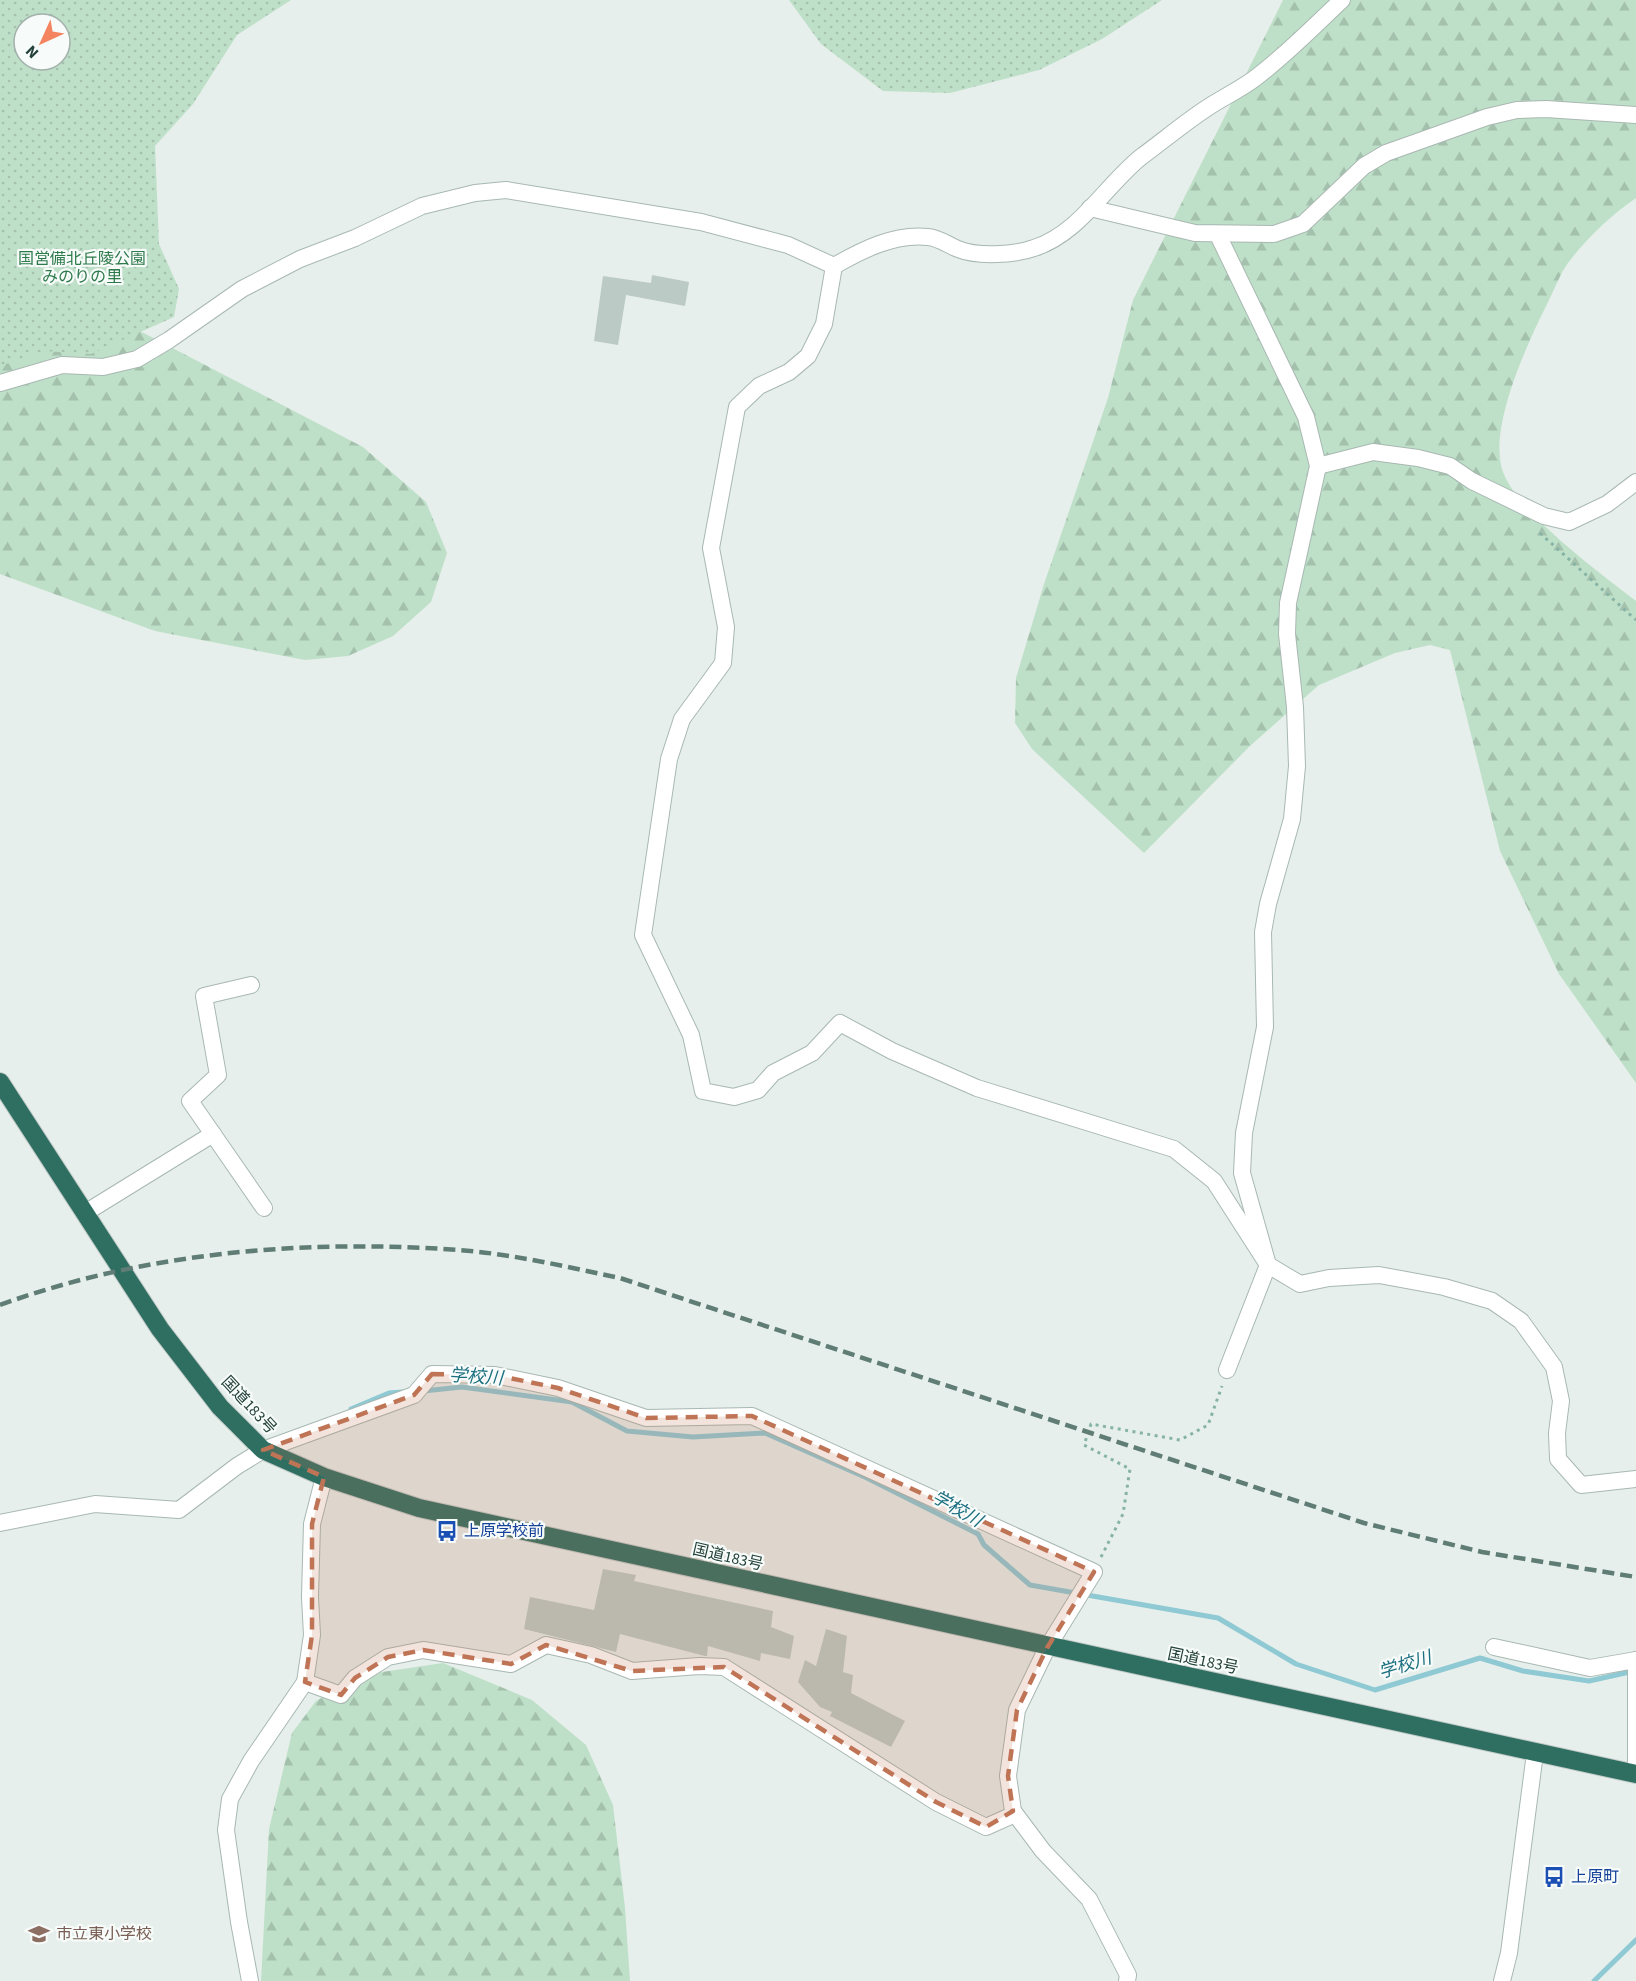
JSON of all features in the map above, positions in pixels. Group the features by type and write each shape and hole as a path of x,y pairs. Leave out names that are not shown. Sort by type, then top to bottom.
{"highway":[{"name":"国道183号","path":"0,1082 160,1329 220,1407 263,1450 324,1477 419,1508 1047,1648 1636,1774"}],"street":[{"path":"834,266 859,252 910,236 930,237 959,250 978,253 1032,249 1063,232 1090,208 1119,176 1206,108 1252,81 1282,57 1342,0"},
{"path":"1090,208 1195,233 1274,234 1303,224 1364,166 1386,153 1486,117 1517,110 1545,109 1636,115"},
{"path":"0,383 62,365 103,367 137,359 170,340 242,289 300,259 355,238 422,206 475,193 506,190 700,222 788,245 834,266"},
{"path":"1218,235 1306,417 1318,466 1288,603 1287,634 1295,707 1297,766 1292,819 1268,904 1263,932 1265,1027 1244,1133 1242,1163 1242,1173 1268,1265 1227,1370"},
{"path":"834,266 824,324 807,356 789,372 759,386 737,407 711,548 726,627 723,663 682,719 669,759 643,935 692,1035 703,1090 734,1097 758,1090 773,1073 812,1053 840,1023 892,1051 977,1088 1174,1149 1214,1181 1268,1265 1300,1284 1329,1278 1379,1275 1444,1287 1492,1301 1521,1321 1554,1367 1561,1401 1557,1433 1558,1459 1581,1485 1636,1479"},
{"path":"1318,466 1373,452 1418,458 1450,466 1472,482 1544,516 1569,522 1607,504 1636,482"},
{"path":"251,985 204,996 218,1075 190,1101 264,1208"},
{"path":"85,1213 213,1134"},
{"path":"0,1522 95,1504 179,1510 237,1466 263,1450 414,1395 432,1374 495,1374 558,1388 646,1418 753,1416 1094,1572 1047,1648 1017,1710 1008,1776 1015,1814 1043,1851 1089,1899 1128,1975 1127,1981"},
{"path":"250,1981 226,1830 230,1798 251,1761 305,1682 312,1635 310,1597 312,1524 324,1477"},
{"path":"305,1682 341,1695 355,1678 388,1657 423,1650 511,1664 546,1645 591,1655 632,1671 724,1666 833,1739 956,1812 987,1827 1015,1814"},
{"path":"1494,1647 1590,1668 1636,1660 1636,1774"},
{"path":"1502,1981 1509,1953 1535,1753"}],"path":[{"path":"1534,526 1636,620"},
{"path":"1094,1572 1123,1514 1130,1469 1084,1445 1091,1424 1180,1440 1208,1425 1227,1370"}],"highlighted area":[{"path":"432,1374 495,1375 558,1388 646,1418 752,1416 1094,1572 1047,1648 1017,1710 1008,1776 1013,1811 986,1827 936,1802 724,1667 632,1671 546,1645 511,1664 423,1650 388,1657 355,1678 341,1695 305,1682 312,1635 312,1524 324,1477 263,1450 414,1395"}],"green space":[{"name":"国営備北丘陵公園 みのりの里","path":"0,0 291,0 237,35 193,104 155,146 159,244 179,289 174,317 91,354 44,351 0,366"},
{"path":"789,0 1162,0 1102,39 1039,70 950,93 883,91 821,44"},
{"path":"1283,0 1636,0 1636,198 1591,236 1562,272 1512,384 1501,432 1500,454 1503,472 1525,506 1562,542 1636,601 1636,1083 1559,974 1500,851 1450,650 1430,645 1395,653 1319,685 1250,746 1144,853 1032,749 1015,723 1016,678 1044,584 1108,398 1133,300"},
{"path":"0,239 86,303 363,447 426,502 447,553 431,602 393,636 348,656 305,660 155,631 0,574"},
{"path":"443,1663 532,1700 586,1745 613,1805 625,1908 630,1981 261,1981 269,1829 292,1733 316,1701 362,1675"}],"building":[{"path":"652,275 689,282 685,306 626,295 618,345 594,341 603,276 651,283"},
{"path":"603,1569 636,1575 634,1581 773,1611 771,1627 794,1636 790,1659 761,1653 760,1661 708,1646 707,1656 705,1656 620,1634 616,1652 524,1629 530,1597 594,1610"},
{"path":"826,1629 847,1636 843,1672 853,1675 851,1693 905,1721 891,1747 830,1716 832,1712 820,1707 798,1682 805,1660 816,1666"}],"waterway":[{"name":"学校川","path":"423,1391 462,1387 572,1402 627,1431 693,1437 765,1433 867,1478 978,1534 984,1545 1030,1585 1218,1618 1296,1664 1375,1690 1480,1658 1523,1671 1589,1681 1634,1671"},
{"name":"学校川","path":"351,1409 389,1393 402,1392"},
{"path":"1594,1981 1636,1940"}],"railway":[{"path":"0,1305 111,1272 168,1261 226,1254 343,1246 459,1250 520,1258 620,1278 1364,1523 1482,1552 1636,1577"}],"place":[{"name":"上原学校前","path":"447,1531"},
{"name":"上原町","path":"1554,1877"},
{"name":"市立東小学校","path":"39,1934"}]}
